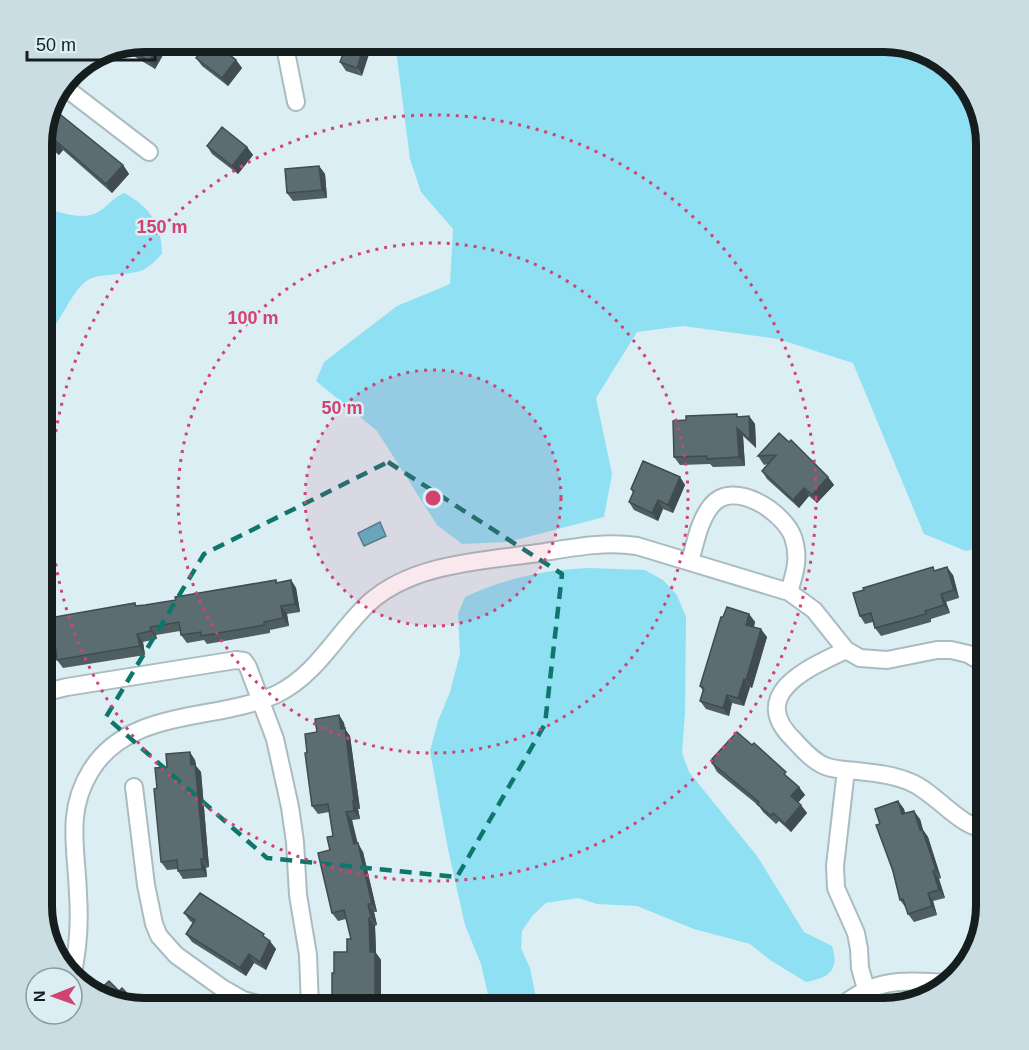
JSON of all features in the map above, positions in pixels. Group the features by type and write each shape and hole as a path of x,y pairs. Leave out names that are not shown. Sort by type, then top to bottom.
{"street":[{"path":"286,52 296,102"},
{"path":"70,92 149,152"},
{"path":"690,562 703,521 711,506 726,496 744,497 763,504 771,510 790,532 795,545 797,563 789,591"},
{"path":"74,964 78,929 74,823 78,797 91,769 112,746 137,730 261,701 288,688 304,676 371,601 396,585 432,571 470,562 608,544 637,546 789,591 820,615 846,650 860,658 880,661 936,650 955,650 976,658"},
{"path":"846,650 813,665 793,678 780,698 777,717 781,728 810,757 824,766 880,774 912,783 930,793 967,823 976,827"},
{"path":"52,691 236,660 244,662 261,701 281,763 294,825 298,895 308,955 310,998"},
{"path":"846,770 834,866 836,888 856,933 860,968 866,989"},
{"path":"134,787 146,885 154,924 159,936 176,955 240,998"},
{"path":"853,998 866,989 899,982 934,983"}],"highlighted area":[{"path":"388,462 562,574 545,724 457,877 267,858 106,717 204,554"}],"shaded area":[{"path":"396,52 890,53 925,62 940,72 954,84 964,99 972,115 976,133 976,549 966,551 924,534 853,363 778,339 683,326 637,332 596,398 612,474 604,517 508,542 462,544 437,525 377,431 316,381 324,362 397,306 450,284 453,229 421,192 410,159"},
{"path":"124,193 147,210 157,225 162,254 143,270 104,275 85,282 53,328 53,210 87,216 100,211"},
{"path":"380,522 386,536 364,546 358,533"},
{"path":"591,568 645,570 663,580 677,595 686,617 685,713 682,753 689,772 757,856 804,932 832,946 833,967 826,975 806,982 770,960 750,944 694,929 637,906 597,904 578,898 546,903 533,915 522,931 521,948 530,968 536,998 489,998 481,964 465,925 430,751 460,654 458,614 465,597 511,580 559,570"}],"building":[{"path":"154,52 149,61 136,53"},
{"path":"201,52 226,52 236,60 222,78 196,58"},
{"path":"344,52 362,52 357,68 340,62"},
{"path":"59,113 123,165 106,184 56,141 53,145"},
{"path":"222,127 247,147 232,166 207,146"},
{"path":"319,166 322,190 287,193 285,169"},
{"path":"737,414 737,417 749,416 750,440 737,428 739,457 707,459 707,456 674,457 673,421 686,420 686,416"},
{"path":"779,433 789,442 791,440 828,477 812,495 804,488 793,500 762,471 776,455 758,456"},
{"path":"643,461 680,477 668,505 658,500 652,513 629,502 634,491 631,489"},
{"path":"933,567 934,571 947,567 954,590 941,594 944,605 925,611 926,614 875,628 871,613 860,616 853,593"},
{"path":"276,580 276,583 291,580 295,604 281,606 283,618 264,622 264,625 201,636 201,632 181,635 179,622 150,627 151,631 137,634 140,646 57,660 55,644 52,644 52,617 135,603 135,606 176,600 175,597"},
{"path":"727,607 749,614 746,625 761,629 746,680 744,679 738,698 727,695 723,708 700,701 704,688 700,686 721,617"},
{"path":"339,715 341,729 345,728 354,801 354,811 346,812 354,844 358,843 372,904 368,904 371,917 369,918 370,952 375,952 375,998 332,998 334,952 347,952 347,939 351,939 344,910 332,913 318,853 330,850 327,837 333,836 328,804 312,806 305,753 307,753 305,734 317,732 315,719"},
{"path":"737,732 752,745 754,743 799,787 791,796 801,805 785,824 773,813 771,816 757,804 759,802 712,763 714,761 712,759"},
{"path":"190,752 191,765 195,764 204,859 201,859 202,869 178,871 177,860 161,862 154,789 157,788 155,768 167,767 166,754"},
{"path":"898,801 902,814 914,811 936,870 933,871 939,890 928,893 932,906 908,914 903,899 900,900 893,871 876,825 880,824 875,809"},
{"path":"200,893 264,934 263,936 270,941 260,962 249,954 240,968 186,934 195,920 184,913"},
{"path":"109,981 119,991 122,988 130,996 121,994 103,987"}]}
